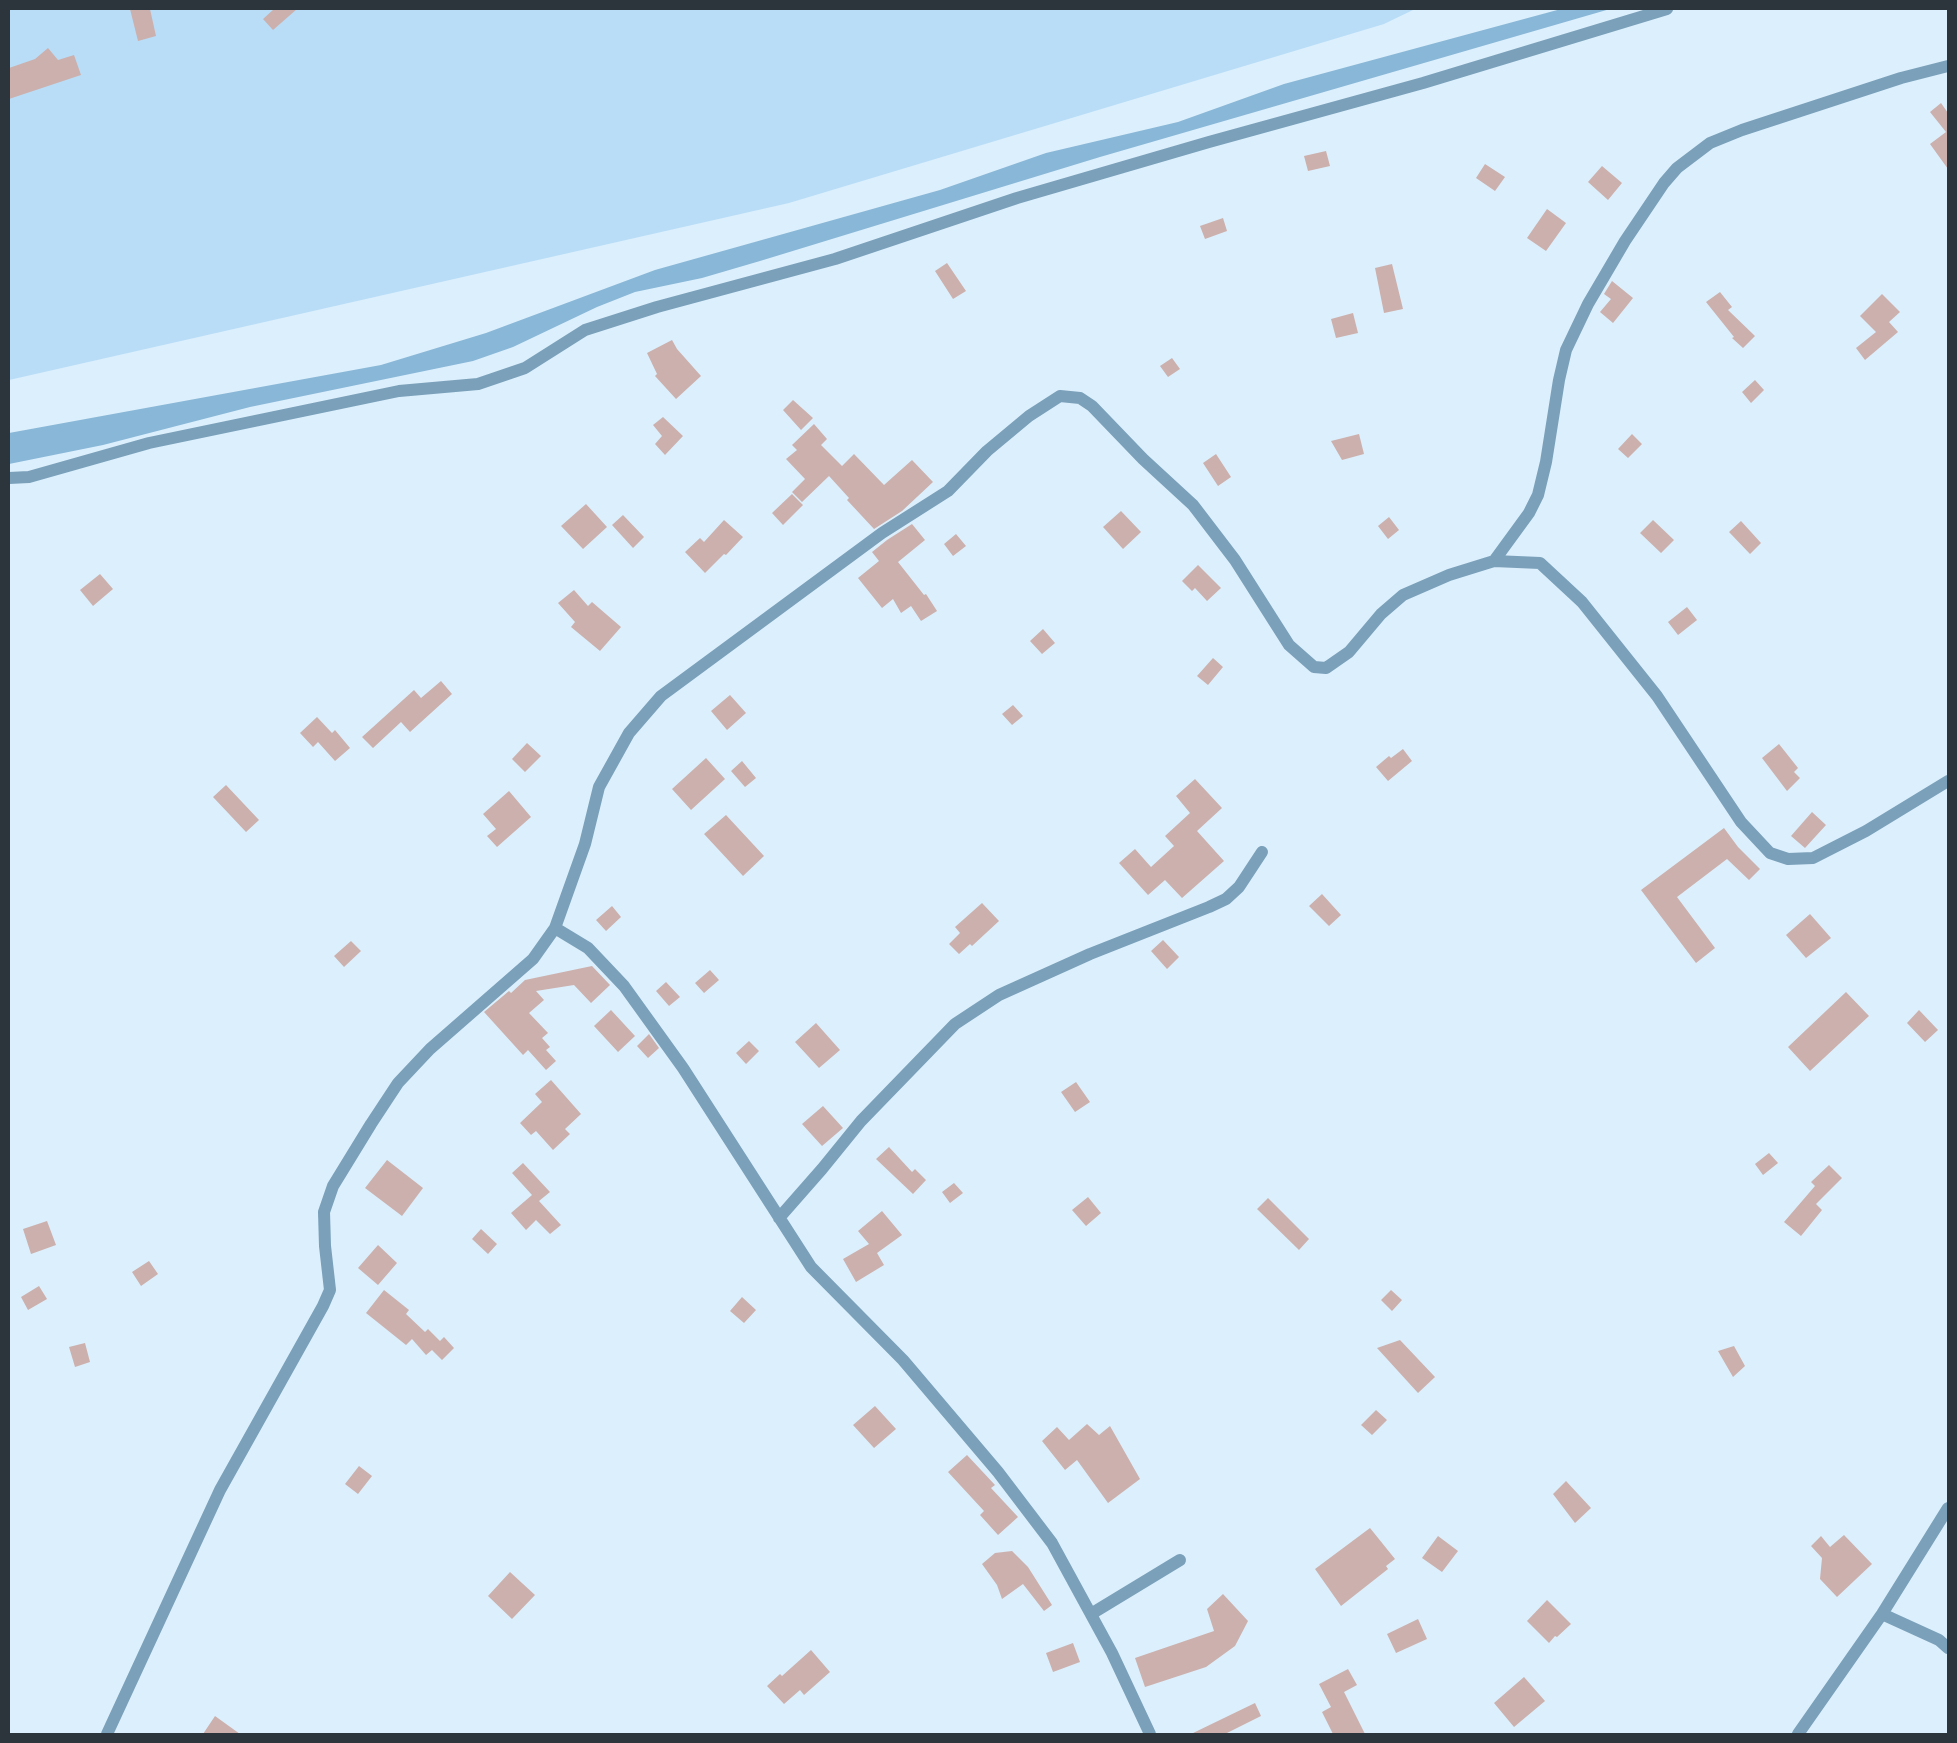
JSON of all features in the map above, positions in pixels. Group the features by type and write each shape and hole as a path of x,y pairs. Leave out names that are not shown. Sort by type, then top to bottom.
{"street":[{"path":"9,478 29,477 149,442 398,390 478,384 526,368 585,330 656,306 835,259 1017,198 1209,142 1423,83 1667,9"},
{"path":"1494,561 1529,513 1538,495 1546,462 1559,380 1566,350 1597,288 1625,241 1664,183 1677,168 1710,143 1742,130 1901,78 1948,66"},
{"path":"108,1734 220,1490 323,1306 330,1290 325,1246 324,1212 333,1186 398,1082 430,1049 533,959 555,928 585,844 599,787 629,733 661,696 882,533 948,491 994,445 1029,416 1060,396 1080,398 1092,406 1143,459 1193,505 1235,560 1289,645 1314,667 1326,668 1349,652 1381,614 1403,595 1450,574 1494,561 1540,563 1582,602 1657,696 1741,822 1770,853 1788,859 1813,858 1866,831 1948,781"},
{"path":"779,1218 861,1121 955,1024 999,994 1090,954 1209,907 1226,898 1239,887 1262,852"},
{"path":"555,928 588,948 624,986 683,1068 811,1267 903,1360 998,1472 1052,1543 1112,1653 1150,1734"},
{"path":"1798,1734 1882,1614 1948,1508"},
{"path":"1091,1614 1180,1560"},
{"path":"1882,1614 1939,1640 1948,1648"}],"shaded area":[{"path":"9,9 1415,9 1384,24 789,203 9,380"},
{"path":"1561,9 1610,9 1100,157 702,278 635,292 597,307 513,347 473,361 250,407 103,445 9,464 9,433 381,365 486,333 655,270 940,190 1046,153 1178,122 1284,84"}],"building":[{"path":"130,9 150,9 156,36 138,41"},
{"path":"274,9 297,9 273,30 263,19"},
{"path":"48,48 58,60 74,55 81,75 9,99 9,68 35,59"},
{"path":"1941,103 1948,113 1948,169 1930,144 1946,132 1930,112"},
{"path":"1326,151 1330,166 1308,171 1304,156"},
{"path":"1485,164 1505,177 1495,191 1476,178"},
{"path":"1602,166 1622,183 1608,200 1588,182"},
{"path":"1547,209 1566,223 1546,251 1527,238"},
{"path":"1223,218 1227,231 1205,239 1200,226"},
{"path":"947,263 966,291 953,299 935,271"},
{"path":"1392,264 1403,309 1384,313 1375,268"},
{"path":"1612,281 1633,298 1613,323 1600,312 1611,299 1604,294"},
{"path":"1720,292 1732,307 1728,310 1755,336 1743,348 1732,338 1734,337 1706,302"},
{"path":"1882,294 1900,312 1889,322 1898,332 1865,360 1856,348 1876,332 1860,316"},
{"path":"1353,313 1358,333 1336,338 1331,319"},
{"path":"672,340 677,349 701,376 676,399 655,376 657,374 647,353"},
{"path":"1172,358 1180,369 1168,377 1160,366"},
{"path":"1755,380 1764,390 1751,403 1742,392"},
{"path":"793,400 813,418 801,430 783,410"},
{"path":"663,417 683,436 665,455 655,444 662,436 653,425"},
{"path":"814,424 827,439 821,445 842,466 854,454 884,485 912,460 933,482 902,511 874,529 847,500 849,498 829,476 802,502 792,492 805,479 786,459 797,450 792,445"},
{"path":"1359,434 1364,454 1342,460 1331,441"},
{"path":"1632,434 1642,444 1628,458 1618,449"},
{"path":"1216,454 1231,477 1218,486 1203,463"},
{"path":"792,494 803,505 783,525 772,513"},
{"path":"586,504 607,527 583,549 561,526"},
{"path":"1121,511 1141,532 1123,549 1103,527"},
{"path":"623,515 644,537 633,548 612,525"},
{"path":"1389,517 1399,530 1388,539 1378,526"},
{"path":"724,520 743,537 705,573 685,552 700,538 704,542"},
{"path":"1653,520 1674,540 1661,553 1640,533"},
{"path":"1741,521 1761,543 1750,554 1729,532"},
{"path":"912,524 925,540 898,562 924,595 926,594 937,611 921,621 911,606 901,613 893,599 882,608 858,578 879,561 872,552"},
{"path":"956,534 966,546 953,556 944,544"},
{"path":"1198,565 1221,588 1207,601 1195,588 1192,591 1182,581"},
{"path":"100,574 113,589 93,606 80,590"},
{"path":"574,590 588,606 592,602 621,627 600,651 571,627 575,622 558,603"},
{"path":"1687,607 1697,620 1678,635 1668,622"},
{"path":"1043,629 1055,643 1042,654 1030,641"},
{"path":"1213,658 1223,667 1208,685 1197,676"},
{"path":"441,681 452,694 410,732 401,722 373,748 362,737 414,690 421,698"},
{"path":"730,695 746,713 727,730 711,711"},
{"path":"1013,705 1023,716 1012,725 1002,714"},
{"path":"317,717 332,733 335,730 350,748 335,761 318,742 313,747 300,733"},
{"path":"527,743 541,756 525,772 512,759"},
{"path":"1779,744 1798,768 1794,772 1800,778 1787,791 1762,758"},
{"path":"1403,749 1412,761 1388,781 1376,767 1389,756 1391,758"},
{"path":"706,758 725,779 691,810 672,789"},
{"path":"742,761 756,778 745,787 731,771"},
{"path":"1195,779 1222,808 1197,831 1224,861 1182,898 1165,880 1148,895 1119,863 1135,849 1151,867 1174,846 1165,836 1190,813 1176,796"},
{"path":"226,785 259,820 246,832 213,797"},
{"path":"509,791 531,817 497,847 487,836 496,829 483,814"},
{"path":"1812,812 1826,825 1805,848 1791,836"},
{"path":"726,815 764,856 743,876 704,834"},
{"path":"1724,828 1738,847 1760,869 1749,880 1727,859 1677,897 1715,948 1696,963 1641,890"},
{"path":"1322,894 1341,915 1329,926 1309,906"},
{"path":"982,903 999,921 972,946 970,944 959,954 949,944 960,933 955,927"},
{"path":"612,906 621,917 606,931 596,920"},
{"path":"1810,914 1831,938 1806,958 1786,935"},
{"path":"1163,940 1179,957 1167,969 1151,951"},
{"path":"351,941 361,951 344,967 334,956"},
{"path":"592,966 610,985 591,1003 574,985 536,991 544,1000 529,1013 548,1033 542,1038 550,1047 546,1050 556,1061 546,1070 528,1050 523,1055 484,1012 509,991 511,993 525,980"},
{"path":"710,970 719,980 704,993 695,983"},
{"path":"666,982 680,997 669,1006 656,991"},
{"path":"1846,992 1869,1016 1810,1071 1788,1047"},
{"path":"611,1010 635,1036 618,1052 594,1026"},
{"path":"1919,1010 1938,1030 1925,1042 1907,1023"},
{"path":"816,1023 840,1050 819,1068 795,1042"},
{"path":"649,1034 659,1048 648,1058 637,1046"},
{"path":"749,1041 759,1051 746,1064 736,1053"},
{"path":"551,1080 581,1114 565,1129 570,1134 553,1150 536,1131 531,1135 520,1123 542,1102 535,1094"},
{"path":"1076,1082 1090,1102 1075,1112 1061,1092"},
{"path":"823,1106 843,1128 822,1146 802,1124"},
{"path":"889,1147 912,1172 915,1169 926,1180 913,1194 876,1159"},
{"path":"1769,1153 1778,1163 1763,1175 1755,1164"},
{"path":"387,1160 423,1188 402,1216 365,1188"},
{"path":"523,1163 550,1192 539,1201 561,1225 550,1234 536,1220 526,1230 511,1213 532,1195 512,1173"},
{"path":"1829,1165 1842,1178 1816,1204 1822,1210 1801,1236 1784,1222 1815,1186 1811,1182"},
{"path":"954,1183 963,1193 950,1203 942,1192"},
{"path":"1088,1197 1101,1213 1086,1226 1072,1210"},
{"path":"1268,1198 1309,1239 1299,1250 1257,1209"},
{"path":"882,1211 902,1235 877,1253 884,1265 856,1282 843,1259 869,1244 858,1231"},
{"path":"47,1221 56,1245 31,1254 23,1229"},
{"path":"481,1229 497,1244 488,1254 472,1239"},
{"path":"378,1245 397,1263 378,1285 358,1268"},
{"path":"149,1261 158,1274 141,1286 132,1272"},
{"path":"39,1286 47,1299 28,1310 21,1297"},
{"path":"384,1290 409,1310 406,1314 425,1332 428,1329 440,1341 444,1337 454,1348 442,1360 432,1350 426,1355 412,1339 406,1345 366,1313"},
{"path":"1391,1290 1402,1300 1392,1311 1381,1300"},
{"path":"742,1297 756,1310 744,1323 730,1311"},
{"path":"1400,1340 1435,1377 1418,1393 1377,1348"},
{"path":"85,1343 90,1362 75,1367 69,1347"},
{"path":"1734,1346 1745,1366 1733,1377 1718,1351"},
{"path":"875,1406 896,1429 874,1448 853,1425"},
{"path":"1376,1410 1387,1420 1372,1435 1361,1425"},
{"path":"1087,1424 1099,1435 1110,1426 1140,1479 1108,1503 1077,1460 1065,1470 1042,1441 1057,1427 1069,1440"},
{"path":"967,1455 995,1485 991,1488 1018,1517 998,1535 980,1515 984,1511 948,1472"},
{"path":"359,1466 372,1476 358,1494 345,1484"},
{"path":"1566,1481 1591,1508 1575,1523 1553,1494"},
{"path":"1370,1528 1395,1559 1386,1566 1388,1569 1341,1606 1315,1569"},
{"path":"1844,1535 1872,1564 1837,1597 1820,1579 1822,1558 1811,1546 1821,1536 1830,1547"},
{"path":"1438,1536 1458,1551 1442,1572 1422,1558"},
{"path":"1012,1551 1028,1567 1052,1605 1044,1611 1023,1584 1002,1599 997,1585 982,1564 995,1553"},
{"path":"510,1572 535,1595 512,1619 488,1596"},
{"path":"1223,1594 1248,1621 1235,1646 1206,1667 1145,1687 1135,1658 1214,1631 1207,1609"},
{"path":"1547,1600 1571,1624 1549,1643 1527,1621"},
{"path":"1418,1619 1427,1639 1396,1653 1387,1634"},
{"path":"1073,1643 1080,1662 1053,1672 1046,1653"},
{"path":"811,1650 830,1672 804,1695 800,1690 784,1704 767,1686 780,1674 782,1676"},
{"path":"1348,1669 1357,1685 1344,1692 1365,1734 1333,1734 1322,1712 1331,1707 1319,1684"},
{"path":"1524,1677 1545,1701 1514,1727 1494,1703"},
{"path":"1255,1703 1261,1716 1225,1734 1191,1734"},
{"path":"215,1716 240,1734 203,1734"}]}
